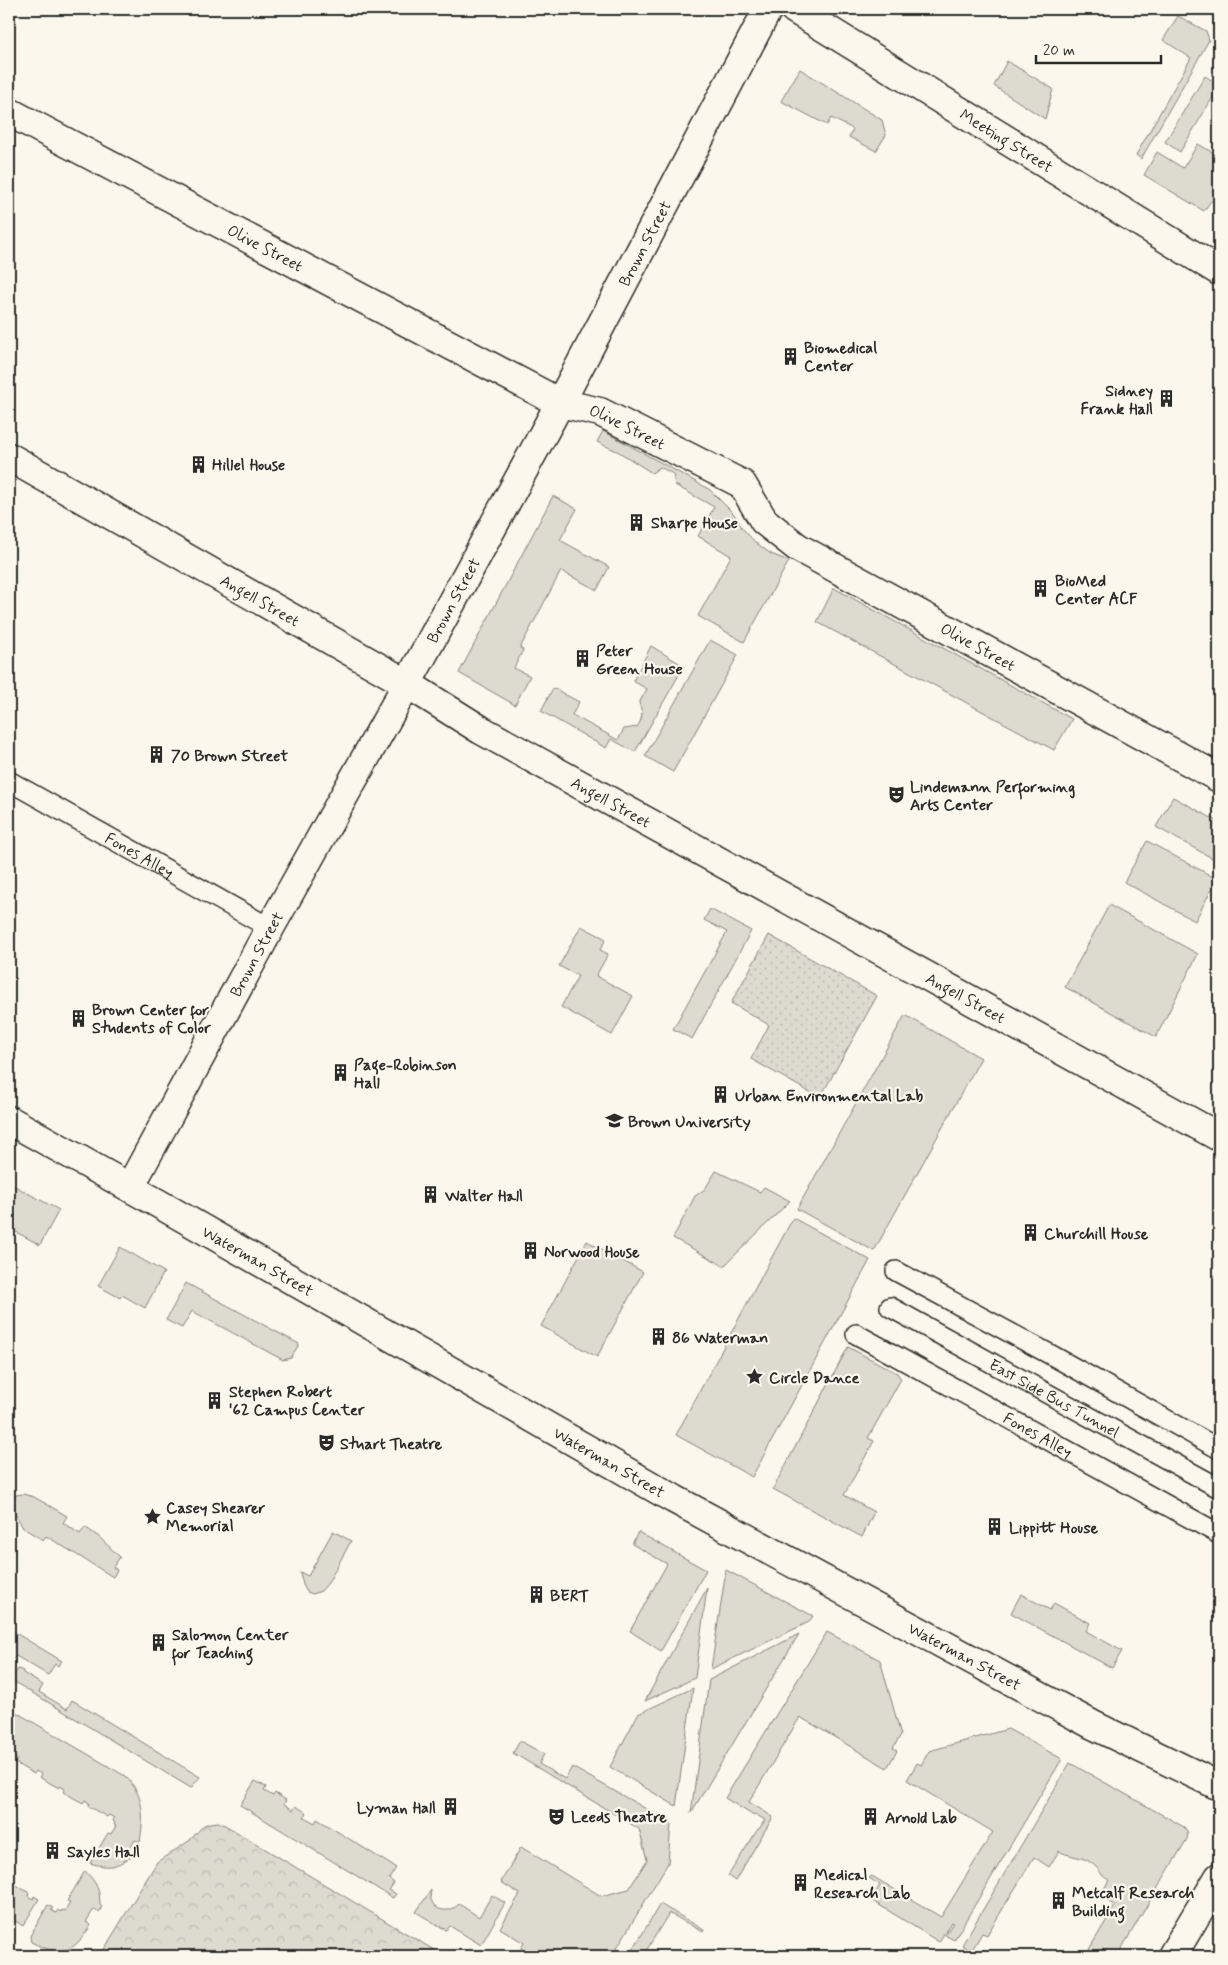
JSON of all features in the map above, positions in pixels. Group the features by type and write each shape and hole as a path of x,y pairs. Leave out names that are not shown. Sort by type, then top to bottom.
{"street":[{"name":"Brown Street","path":"130,1187 270,928 560,403 768,9"},
{"name":"Meeting Street","path":"794,9 1219,271"},
{"name":"Olive Street","path":"9,112 560,403 600,412 742,484 764,521 797,547 1219,778"},
{"name":"Angell Street","path":"9,457 406,683 489,734 1219,1137"},
{"name":"Waterman Street","path":"9,1120 130,1187 674,1499 1093,1725 1219,1786"},
{"path":"1172,1956 1219,1878"}],"lane":[{"name":"Fones Alley","path":"9,781 270,928"},
{"path":"896,1272 1055,1357 1219,1450"},
{"name":"East Side Bus Tunnel","path":"890,1307 1219,1488"},
{"name":"Fones Alley","path":"856,1334 1219,1534"}],"green space":[{"path":"1178,16 1206,31 1209,40 1141,159 1136,155 1191,58 1163,40"},
{"path":"1007,61 1053,89 1045,119 994,86"},
{"path":"800,69 882,120 886,135 876,151 849,137 853,129 831,118 827,125 781,101"},
{"path":"1205,76 1219,85 1219,87 1180,152 1165,142"},
{"path":"1198,144 1219,156 1219,198 1210,202 1204,211 1144,175 1157,152 1183,168"},
{"path":"603,431 709,489 734,514 742,528 755,542 771,554 789,561 744,642 698,616 731,556 698,536 714,507 675,485 673,474 660,467 652,473 619,452 597,442"},
{"path":"553,496 577,509 560,540 609,567 597,590 561,571 520,648 523,650 514,668 530,676 515,705 459,673"},
{"path":"834,588 1072,719 1054,750 817,622"},
{"path":"710,640 738,655 673,772 645,756"},
{"path":"651,646 684,666 635,752 611,739 606,748 541,711 553,688 579,702 572,715 618,740 624,729 637,727 640,721 642,713 639,703 647,689 633,681"},
{"path":"1173,797 1219,822 1219,862 1156,827"},
{"path":"1147,841 1217,879 1195,921 1124,882"},
{"path":"1109,905 1198,954 1156,1037 1065,987"},
{"path":"710,909 751,931 692,1039 673,1029 727,932 704,920"},
{"path":"581,926 606,939 600,950 608,954 596,976 633,996 612,1035 561,1007 578,976 559,966"},
{"path":"769,935 877,996 820,1098 751,1059 769,1025 731,1003"},
{"path":"905,1015 981,1058 874,1251 797,1209"},
{"path":"716,1171 760,1192 764,1187 790,1201 724,1266 673,1238 695,1196 705,1189"},
{"path":"9,1183 59,1210 40,1245 9,1228"},
{"path":"793,1218 870,1260 752,1477 676,1435"},
{"path":"587,1241 643,1272 597,1357 541,1326"},
{"path":"120,1247 164,1272 145,1308 122,1295 120,1298 98,1286"},
{"path":"186,1283 299,1344 291,1358 283,1360 192,1311 182,1328 166,1320"},
{"path":"848,1347 897,1373 901,1379 868,1438 874,1441 844,1495 874,1512 862,1537 773,1489"},
{"path":"23,1494 34,1497 67,1516 63,1523 80,1534 85,1527 99,1537 120,1557 113,1567 117,1570 113,1577 46,1536 43,1540 23,1528 11,1506 16,1495"},
{"path":"333,1531 351,1541 328,1583 321,1591 313,1594 307,1592 300,1572 308,1576"},
{"path":"638,1532 706,1570 661,1651 630,1631 667,1564 632,1544"},
{"path":"726,1570 813,1616 809,1622 711,1669"},
{"path":"707,1588 695,1678 645,1701"},
{"path":"1021,1594 1050,1610 1054,1603 1090,1623 1086,1631 1122,1651 1112,1668 1011,1613"},
{"path":"9,1629 62,1661 58,1666 55,1664 48,1675 16,1656 9,1664"},
{"path":"827,1632 880,1660 901,1735 893,1748 897,1751 887,1768 800,1717 749,1802 773,1817 735,1881 728,1876 765,1820 755,1814 754,1816 725,1798"},
{"path":"799,1634 691,1813 709,1680"},
{"path":"18,1669 43,1685 39,1692 67,1709 72,1700 200,1777 191,1788 11,1680"},
{"path":"693,1688 676,1806 610,1767 638,1714"},
{"path":"9,1708 125,1776 132,1783 142,1807 140,1842 135,1840 128,1852 133,1855 113,1866 90,1863 108,1833 111,1834 116,1826 113,1821 114,1818 109,1815 107,1817 88,1806 89,1803 85,1800 83,1803 63,1792 65,1789 60,1786 59,1788 39,1777 41,1774 36,1771 34,1774 15,1763 17,1759 12,1757 9,1759"},
{"path":"1008,1729 1062,1759 954,1940 945,1935 953,1923 951,1922 939,1942 871,1900 880,1885 869,1878 872,1876 941,1917 993,1832 907,1780 917,1763 921,1765 929,1751"},
{"path":"520,1741 544,1754 539,1764 565,1779 572,1767 671,1823 668,1863 612,1956 517,1956 524,1943 500,1928 520,1894 501,1882 521,1847 601,1896 629,1889 647,1860 639,1829 513,1753"},
{"path":"1070,1763 1184,1827 1188,1832 1187,1839 1117,1956 1085,1956 1115,1906 1100,1896 1109,1880 1091,1862 1059,1851 1049,1867 1034,1857 987,1935 982,1933 972,1950 978,1954 962,1945"},
{"path":"255,1781 266,1787 264,1791 273,1796 275,1793 286,1800 284,1804 293,1810 296,1806 307,1813 304,1817 315,1823 317,1819 396,1868 389,1879 394,1883 389,1890 396,1894 393,1898 240,1805"},
{"path":"218,1822 444,1956 100,1956 157,1862 189,1841 204,1825"},
{"path":"85,1871 97,1886 102,1907 99,1912 94,1909 86,1922 91,1925 84,1935 72,1947 66,1950 50,1950 31,1942 30,1936 48,1905 56,1913 58,1910 61,1912 62,1910 65,1911 70,1903 67,1901"},
{"path":"10,1881 29,1893 28,1896 33,1899 34,1896 39,1899 23,1926 9,1917"},
{"path":"431,1890 432,1902 439,1909 449,1910 459,1904 479,1917 492,1895 505,1903 481,1945 450,1926 446,1930 416,1912"},
{"path":"660,1904 704,1930 703,1932 669,1913 643,1956 629,1956"}],"place":[{"name":"Biomedical Center","path":"790,356"},
{"name":"Sidney Frank Hall","path":"1167,399"},
{"name":"Hillel House","path":"198,464"},
{"name":"Sharpe House","path":"637,522"},
{"name":"BioMed Center ACF","path":"1041,589"},
{"name":"Peter Green House","path":"582,659"},
{"name":"70 Brown Street","path":"157,755"},
{"name":"Lindemann Performing Arts Center","path":"896,795"},
{"name":"Brown Center for Students of Color","path":"78,1018"},
{"name":"Page-Robinson Hall","path":"340,1073"},
{"name":"Urban Environmental Lab","path":"721,1095"},
{"name":"Brown University","path":"614,1121"},
{"name":"Walter Hall","path":"431,1195"},
{"name":"Churchill House","path":"1030,1233"},
{"name":"Norwood House","path":"530,1251"},
{"name":"86 Waterman","path":"658,1337"},
{"name":"Circle Dance","path":"755,1377"},
{"name":"Stephen Robert '62 Campus Center","path":"215,1400"},
{"name":"Stuart Theatre","path":"326,1443"},
{"name":"Casey Shearer Memorial","path":"152,1516"},
{"name":"Lippitt House","path":"995,1527"},
{"name":"BERT","path":"536,1595"},
{"name":"Salomon Center for Teaching","path":"158,1643"},
{"name":"Lyman Hall","path":"450,1807"},
{"name":"Leeds Theatre","path":"557,1816"},
{"name":"Arnold Lab","path":"871,1817"},
{"name":"Sayles Hall","path":"53,1851"},
{"name":"Medical Research Lab","path":"800,1883"},
{"name":"Metcalf Research Building","path":"1058,1901"}]}
